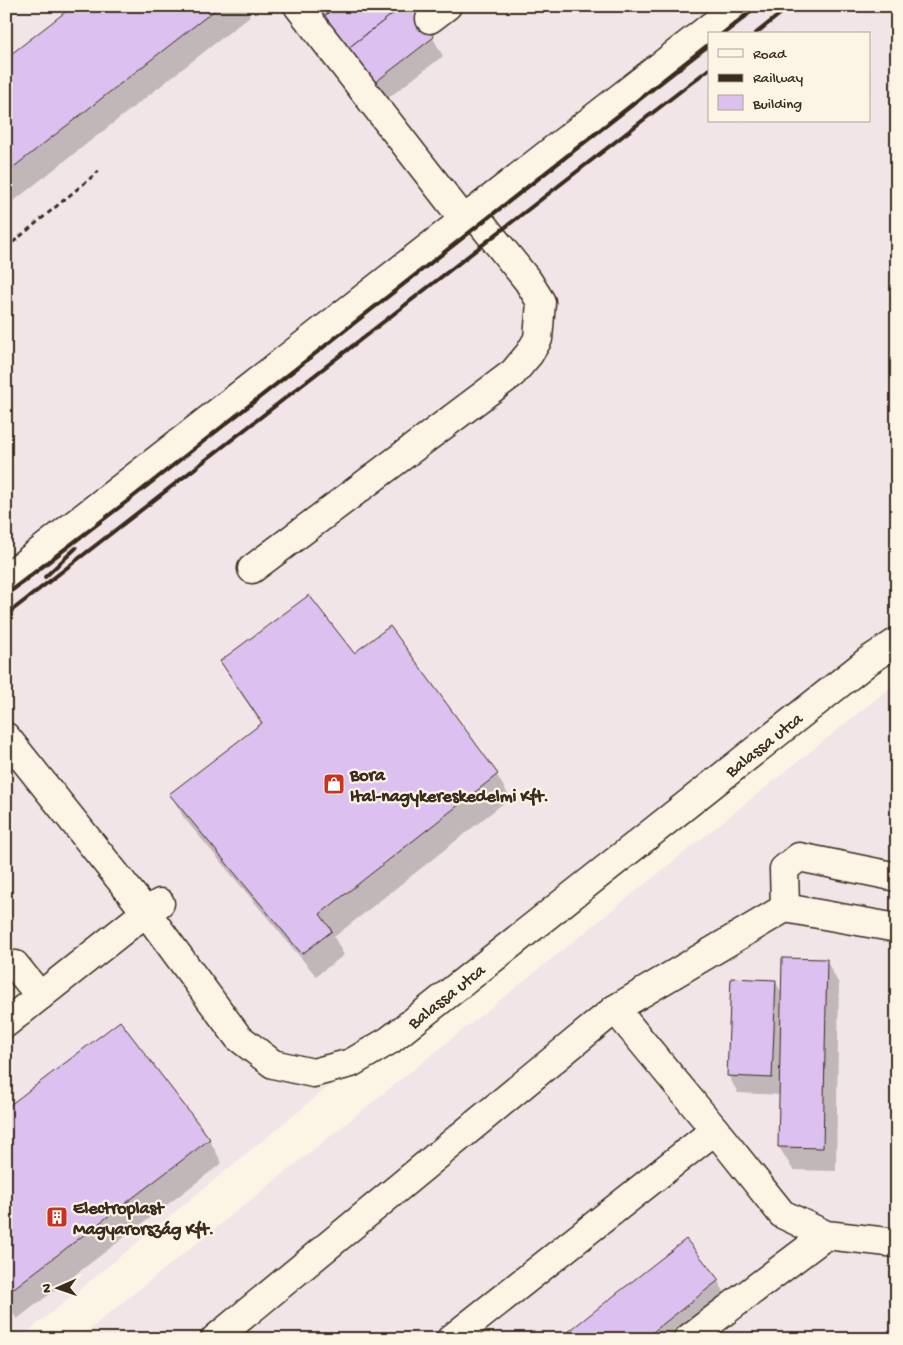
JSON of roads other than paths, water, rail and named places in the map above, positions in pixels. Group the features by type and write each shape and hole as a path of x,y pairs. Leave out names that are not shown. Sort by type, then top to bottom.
{"street":[{"path":"252,569 513,373 529,354 538,338 541,302 528,281 469,217 298,6"},
{"path":"6,578 737,6"},
{"name":"Balassa utca","path":"6,737 35,756 153,907 238,1038 273,1064 313,1073 350,1063 390,1040 868,661 897,642"},
{"path":"785,908 784,869 799,857 897,877"},
{"path":"6,1022 153,907"},
{"path":"215,1339 615,1009 785,908 897,928"},
{"path":"15,965 40,996"},
{"path":"615,1009 782,1214 826,1235 897,1242"},
{"path":"451,1339 715,1130"},
{"path":"688,1339 826,1235"}],"railway":[{"path":"724,32 757,6"},
{"path":"758,32 790,6"},
{"path":"6,594 134,496 708,45"},
{"path":"6,615 708,70"},
{"path":"45,577 76,548"}],"place":[{"name":"Bora Ital-nagykereskedelmi Kft.","path":"334,784"},
{"name":"Electroplast Magyarország Kft.","path":"57,1217"}]}
